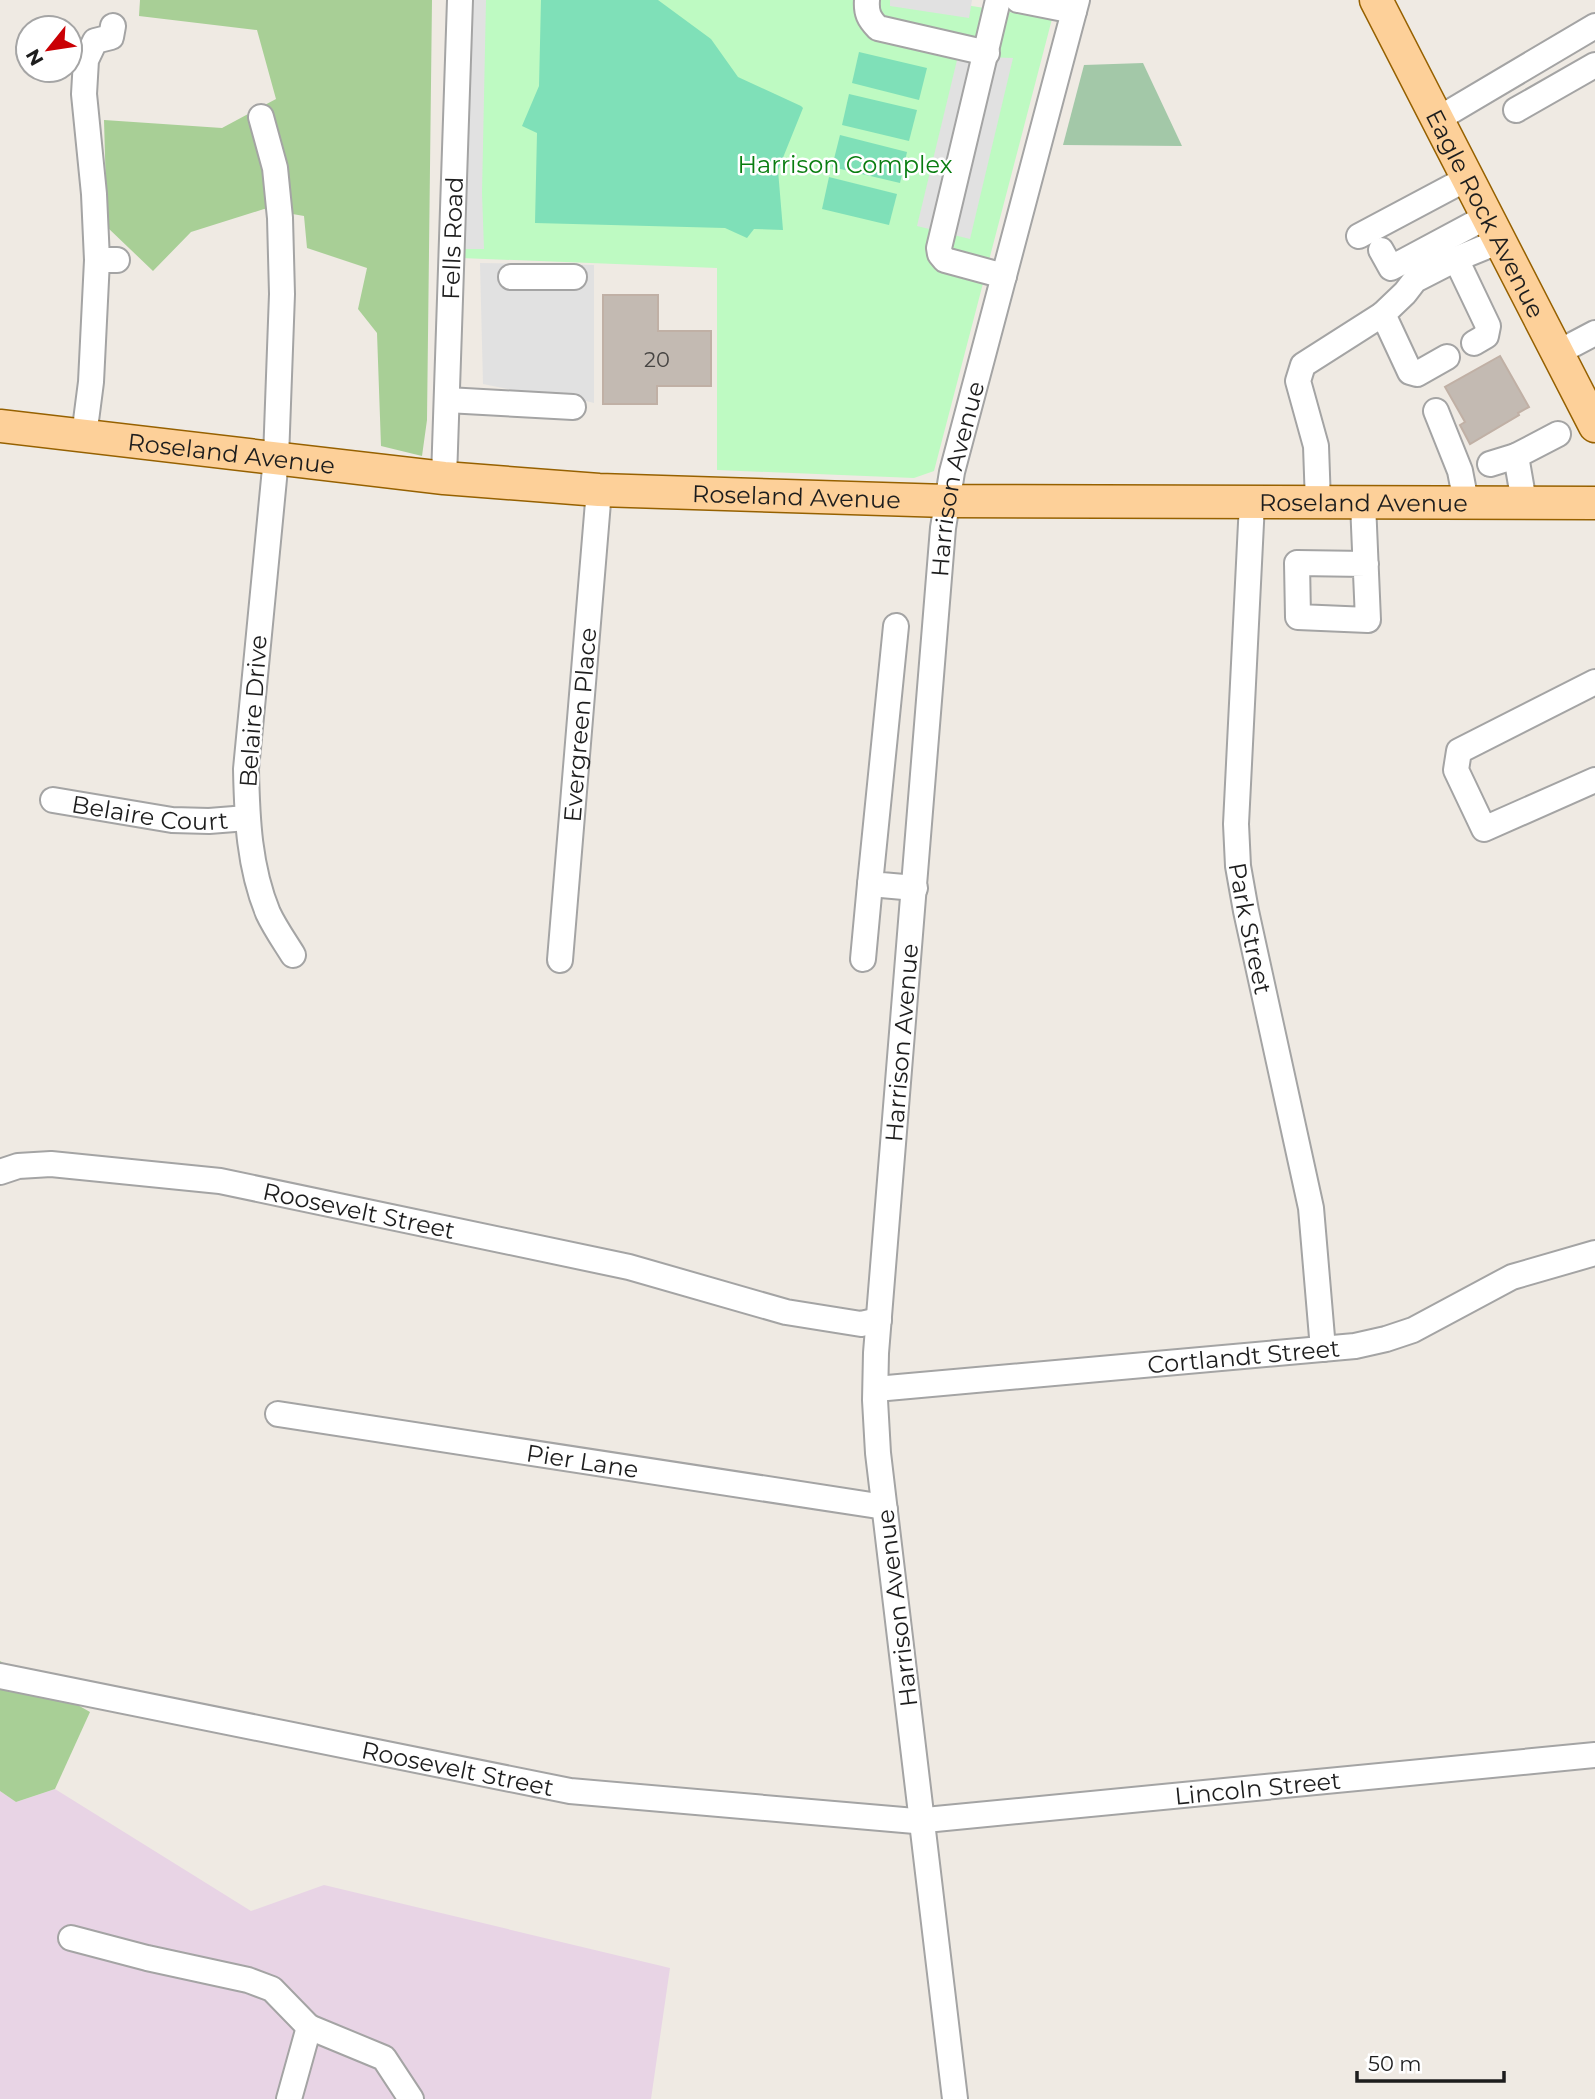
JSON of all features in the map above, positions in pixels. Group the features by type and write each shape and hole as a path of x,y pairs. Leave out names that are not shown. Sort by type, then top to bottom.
{"main road":[{"name":"Eagle Rock Avenue","path":"1376,0 1595,425"},
{"name":"Roseland Avenue","path":"0,426 444,478 599,489 947,501 1595,503"}],"street":[{"name":"Fells Road","path":"444,478 460,0"},
{"path":"867,0 866,10 870,20 878,28 987,53"},
{"path":"998,0 939,248 945,260 1004,276"},
{"path":"1018,0 1076,5"},
{"name":"Harrison Avenue","path":"955,2099 878,1453 876,1389 879,1320 947,501 952,472 1076,5"},
{"path":"85,436 107,260 94,194 84,94 86,60 95,41 111,37 113,26"},
{"path":"1438,119 1594,29"},
{"path":"1516,110 1595,65"},
{"name":"Belaire Drive","path":"261,117 275,168 280,218 282,294 275,458 246,769 247,818 250,846 269,915 293,955"},
{"path":"1359,236 1468,178"},
{"path":"1381,250 1391,268 1494,229"},
{"path":"1318,503 1316,446 1298,381 1303,365 1383,314 1415,280 1456,259 1494,229"},
{"path":"1456,259 1488,326 1486,336 1474,343"},
{"path":"511,277 574,277"},
{"path":"1383,314 1410,372 1417,374 1447,357"},
{"path":"1557,353 1595,333"},
{"path":"447,400 573,407"},
{"path":"1436,411 1460,471 1466,502"},
{"path":"1490,464 1516,456 1558,434"},
{"path":"1516,456 1524,502"},
{"name":"Evergreen Place","path":"560,960 599,489"},
{"name":"Park Street","path":"1252,503 1236,824 1238,866 1311,1208 1323,1349"},
{"path":"1363,503 1366,564"},
{"path":"863,959 895,626"},
{"path":"1595,682 1459,751 1456,770 1484,829 1595,780"},
{"name":"Belaire Court","path":"53,800 172,820 247,818"},
{"path":"870,884 915,888"},
{"name":"Roosevelt Street","path":"0,1172 18,1166 51,1164 220,1181 629,1267 786,1312 861,1324 879,1320"},
{"name":"Cortlandt Street","path":"876,1389 1323,1349 1386,1339 1413,1330 1512,1278 1595,1253"},
{"name":"Pier Lane","path":"278,1414 878,1506 886,1510"},
{"name":"Roosevelt Street","path":"0,1676 570,1791 922,1821"},
{"name":"Lincoln Street","path":"922,1821 1595,1755"},
{"path":"71,1938 146,1958 248,1980 272,1989 309,2027 384,2058 411,2099"},
{"path":"289,2099 309,2027"}],"shaded area":[{"path":"467,0 486,0 482,193 484,249 459,249"},
{"path":"890,0 972,0 969,18 890,6"},
{"path":"958,56 1013,58 970,239 917,226"},
{"path":"480,263 594,265 594,403 554,393 522,392 483,384"},
{"path":"55,1789 251,1911 324,1885 670,1968 651,2099 0,2099 0,1791 16,1802"}],"green space":[{"path":"140,0 432,0 427,420 422,456 381,446 377,333 358,309 367,268 307,248 304,216 264,209 191,232 153,271 107,227 104,120 222,128 276,99 257,30 139,16"},
{"name":"Harrison Complex","path":"466,0 935,0 1052,19 934,471 914,478 717,470 717,268 461,258"},
{"path":"541,0 658,0 711,39 738,77 801,106 803,108 778,170 783,230 754,229 747,238 725,228 535,223 537,133 522,126 539,86"},
{"path":"859,52 927,68 919,100 852,83"},
{"path":"1143,63 1182,146 1063,145 1084,65"},
{"path":"849,94 917,110 909,141 842,125"},
{"path":"840,135 907,152 900,183 832,167"},
{"path":"829,177 897,194 889,225 822,209"},
{"path":"0,1661 90,1712 55,1789 16,1802 0,1791"}],"building":[{"path":"603,295 658,295 658,331 711,331 711,386 657,386 657,404 603,404"},
{"path":"1500,356 1529,407 1470,444 1460,425 1465,422 1445,387"}]}
